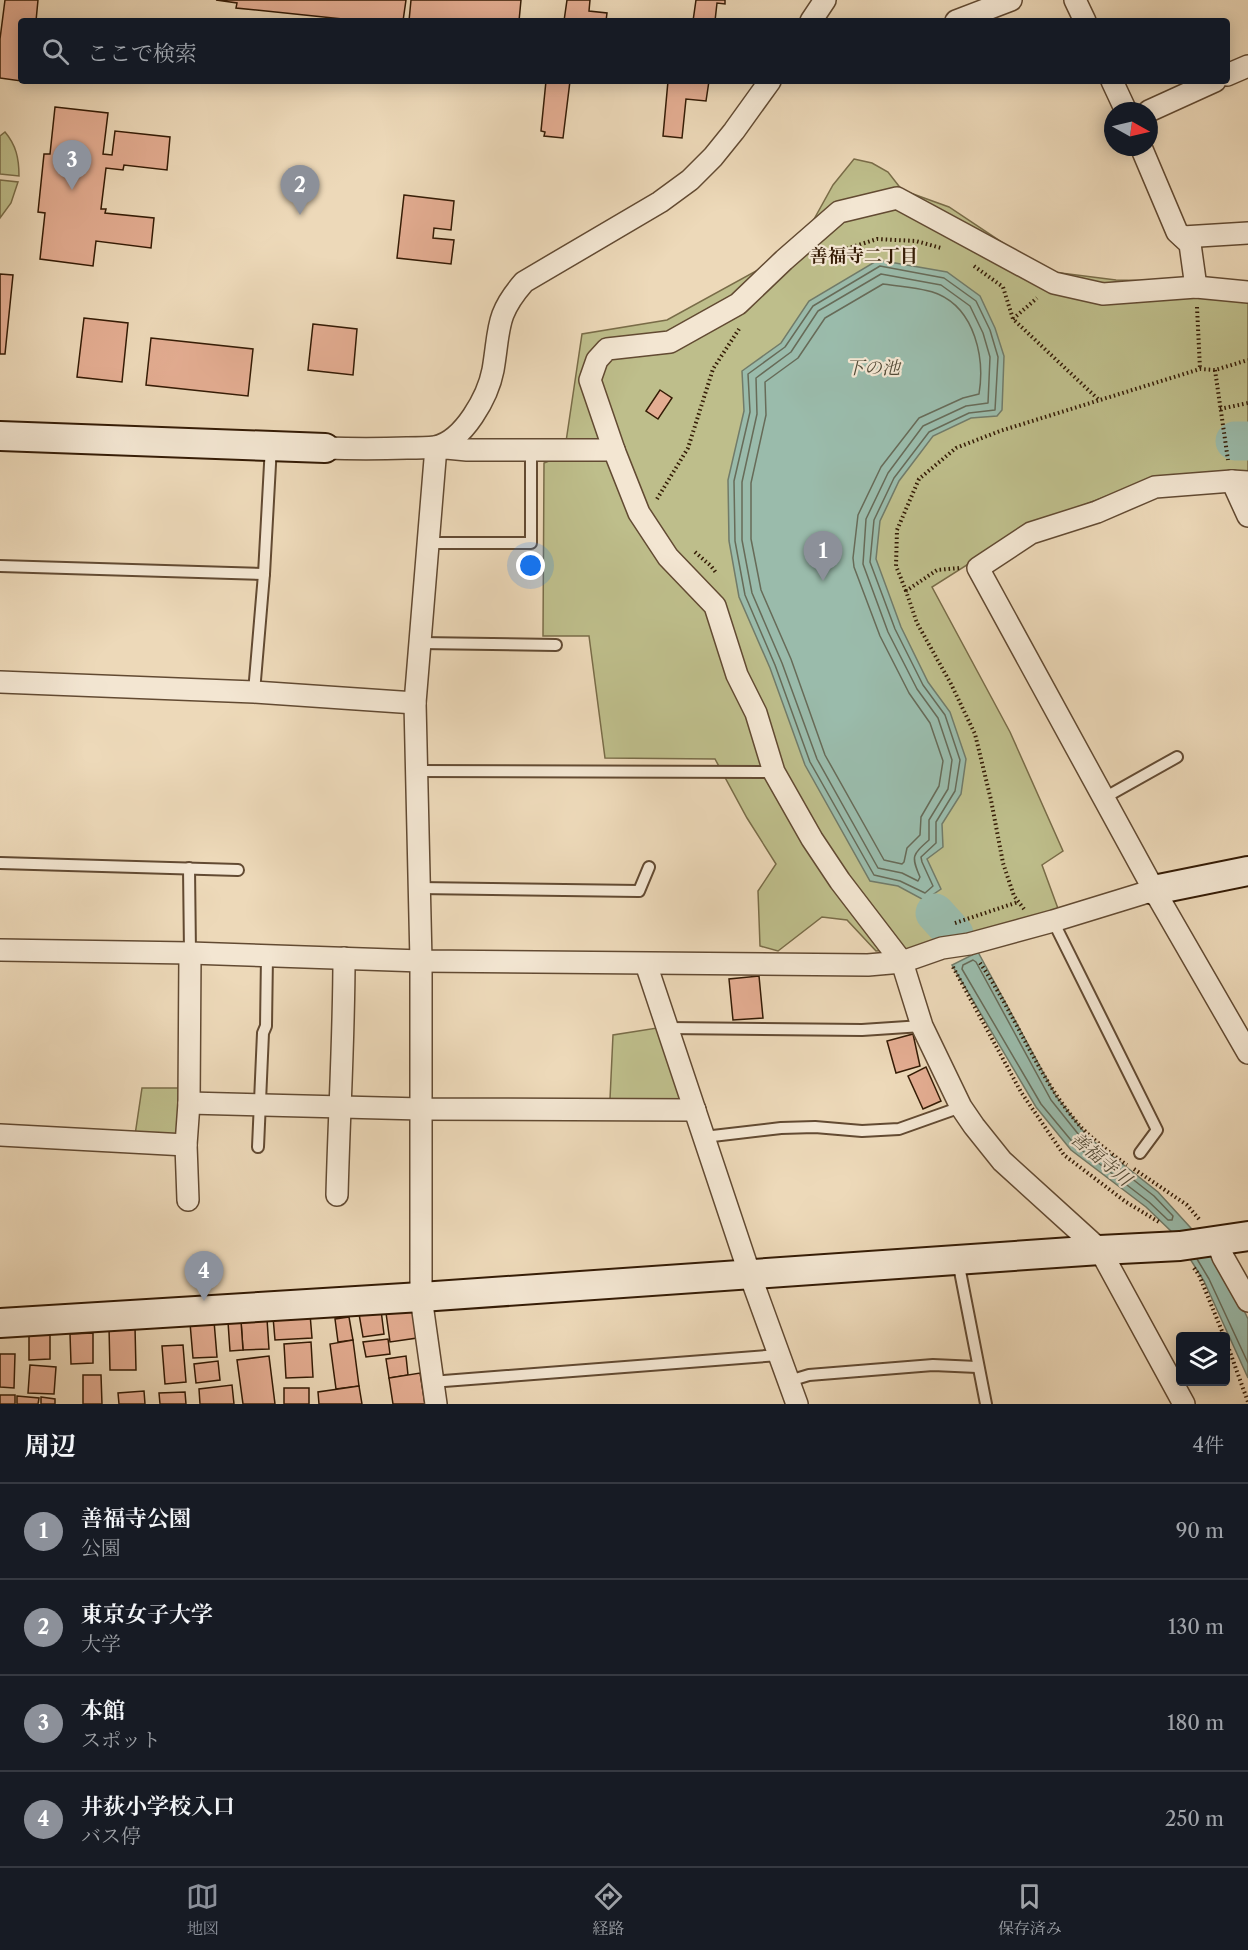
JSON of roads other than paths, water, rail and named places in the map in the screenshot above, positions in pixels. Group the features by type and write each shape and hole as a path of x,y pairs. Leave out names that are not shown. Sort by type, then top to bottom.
{"street":[{"path":"813,18 825,0"},
{"path":"964,18 1011,0"},
{"path":"1075,0 1084,18"},
{"path":"1230,74 1248,66"},
{"path":"436,447 458,434 479,406 488,389 501,315 511,297 524,282 660,202 690,180 713,157 768,84"},
{"path":"1113,84 1122,102"},
{"path":"1158,107 1208,84"},
{"path":"1145,156 1177,232 1190,244 1196,287"},
{"path":"1184,1404 1100,1250 1002,1161 961,1107 922,1026 902,962 840,881 802,822 774,772 756,713 737,675 715,606 668,557 639,513 590,380 597,360 607,349 670,342 738,304 839,212 897,198 1054,283 1103,294 1196,287 1248,292"},
{"path":"1183,237 1248,233"},
{"path":"0,436 325,448 614,450"},
{"path":"436,447 416,703 421,960 421,1297 431,1382 436,1404"},
{"path":"1248,516 1240,482 1155,487 1097,512 1031,532 978,568 1154,890 1248,1053"},
{"path":"0,682 254,692 416,703"},
{"path":"0,950 646,964 868,965 902,962 942,948 969,944 1154,890 1248,871"},
{"path":"188,1200 186,1145 189,1103 190,953"},
{"path":"338,1195 339,1107 344,1038 344,958"},
{"path":"646,964 750,1275 797,1404"},
{"path":"189,1103 421,1109 695,1110"},
{"path":"0,1135 186,1145"},
{"path":"0,1323 958,1261 1198,1244 1248,1236"},
{"path":"1198,1244 1223,1257 1248,1301"}],"lane":[{"path":"254,692 264,574 271,445"},
{"path":"428,543 531,543 531,449"},
{"path":"0,566 264,574"},
{"path":"420,643 556,645"},
{"path":"1104,798 1177,757"},
{"path":"416,771 774,772"},
{"path":"0,863 238,870"},
{"path":"419,888 639,891 649,867"},
{"path":"189,868 190,953"},
{"path":"1053,921 1157,1130 1140,1153"},
{"path":"258,1147 263,1033 266,1026 267,956"},
{"path":"667,1028 862,1030 922,1026"},
{"path":"704,1137 781,1128 815,1127 862,1131 899,1129 961,1107"},
{"path":"958,1261 986,1404"},
{"path":"431,1382 779,1355"},
{"path":"789,1381 809,1375 933,1365 977,1367"}],"water":[{"name":"下の池","path":"878,260 947,272 980,296 995,328 1004,356 1002,410 997,416 971,418 933,436 899,481 880,521 876,559 901,627 928,682 950,712 966,759 961,794 942,824 943,847 927,859 941,889 931,896 938,910 931,916 924,900 898,886 870,881 805,765 770,668 739,597 729,541 728,480 744,411 742,371 781,343 809,301"},
{"path":"978,952 1056,1096 1087,1136 1158,1192 1221,1261 1248,1319 1248,1378 1230,1338 1230,1332 1227,1332 1204,1281 1175,1235 1146,1207 1071,1150 1036,1107 952,965"}],"waterway":[{"path":"1235,441 1248,441"},
{"name":"善福寺川","path":"935,913 954,934"}],"place":[{"name":"本館","path":"72,190"},
{"name":"東京女子大学","path":"300,215"},
{"name":"善福寺公園","path":"823,581"},
{"name":"井荻小学校入口","path":"204,1301"}],"district":[{"name":"善福寺二丁目","path":"864,256"}]}
